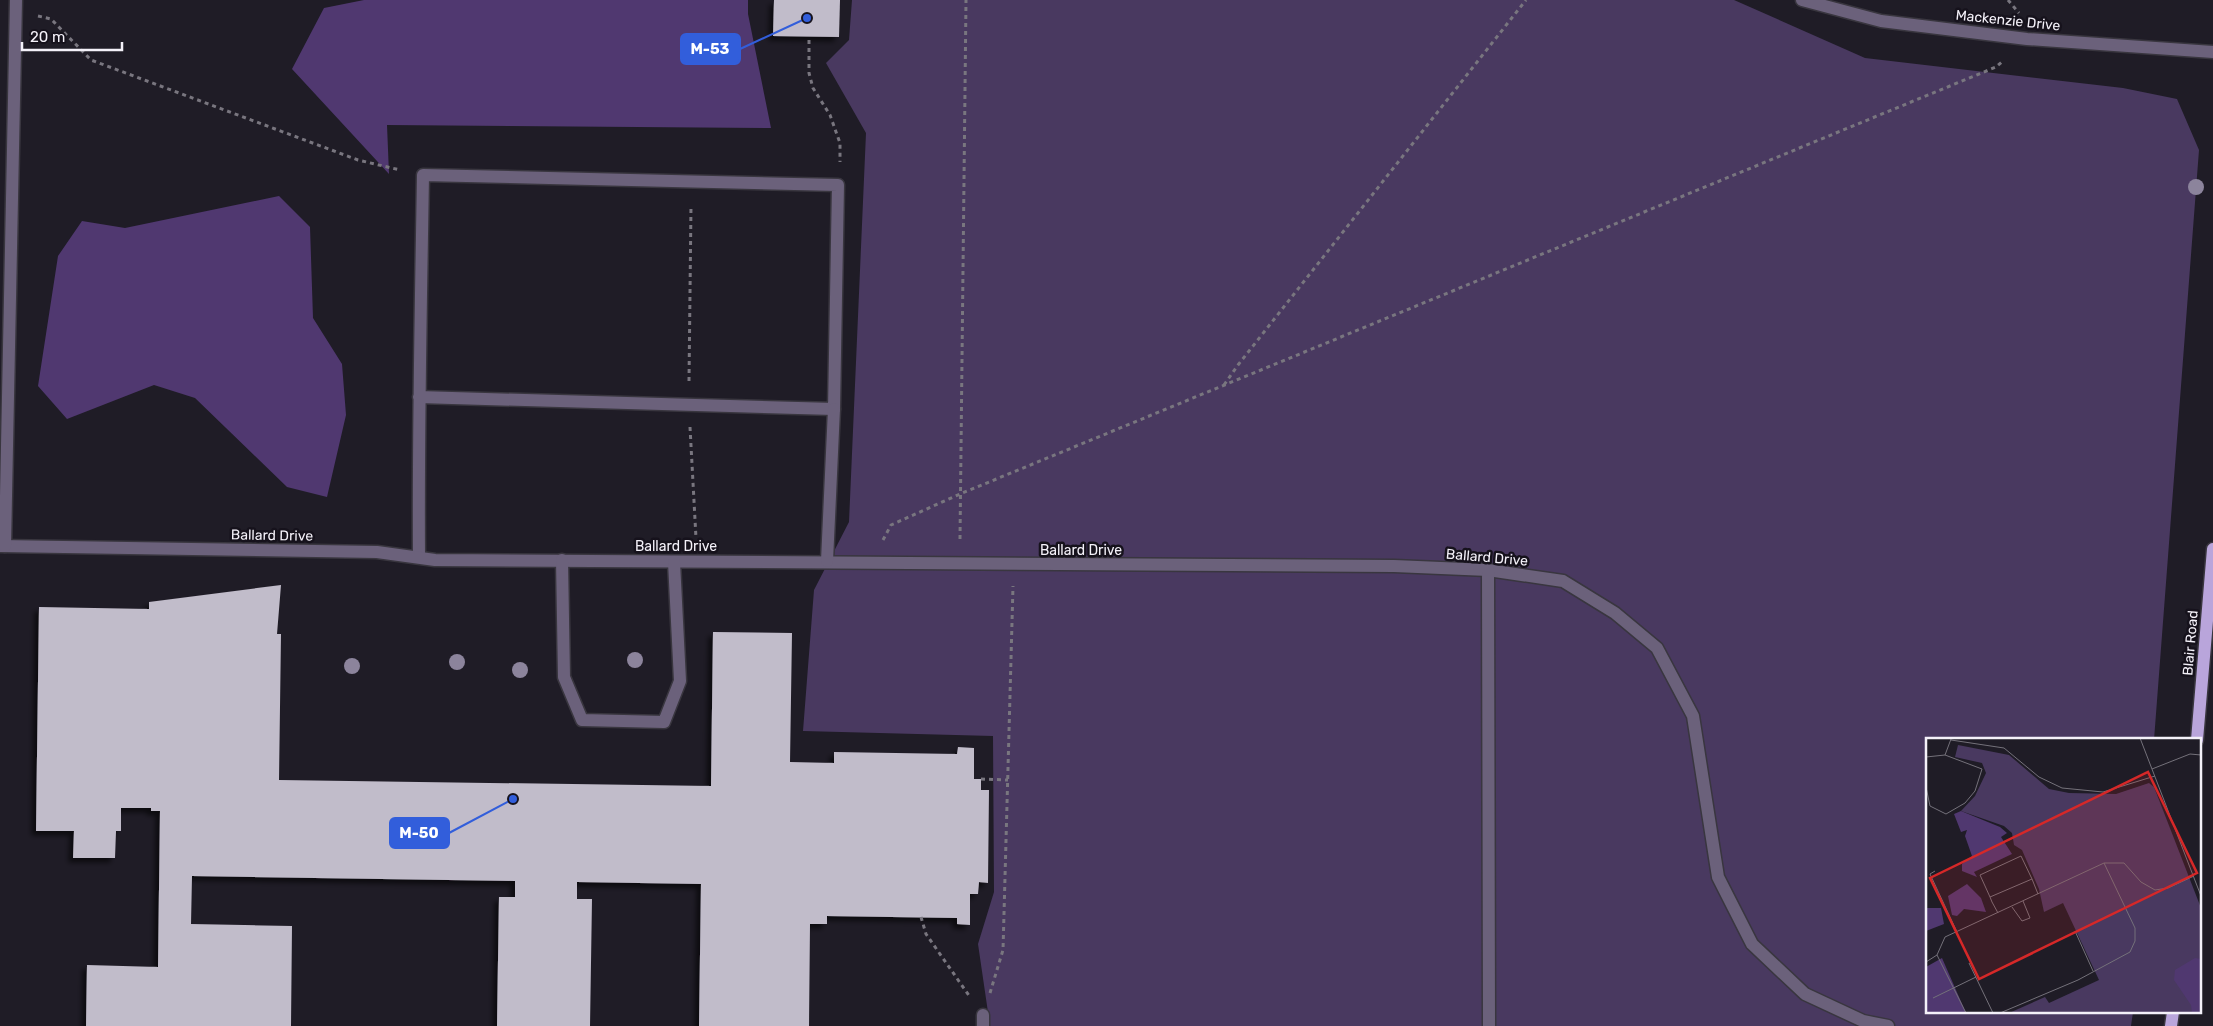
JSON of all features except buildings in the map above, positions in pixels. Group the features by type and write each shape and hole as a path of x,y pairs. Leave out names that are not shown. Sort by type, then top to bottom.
{"main road":[{"name":"Blair Road","path":"2197,738 2213,549"}],"street":[{"name":"Mackenzie Drive","path":"1802,0 1881,21 2027,39 2213,52"},
{"path":"3,546 16,5"},
{"path":"419,557 419,397 423,175 838,185 834,409 828,561"},
{"path":"419,397 834,409"},
{"name":"Ballard Drive","path":"3,546 377,552 435,560 1394,566 1488,570 1563,581 1615,613 1657,648 1692,716 1718,877 1752,944 1805,994 1863,1021 1888,1026"},
{"path":"562,560 564,677 582,720 664,722 680,681 674,562"},
{"path":"1488,570 1489,1026"}],"path":[{"path":"959,564 966,0"},
{"path":"1224,386 1238,365 1526,0"},
{"path":"16,5 51,19 91,60 358,160 423,175"},
{"path":"871,562 891,525 960,494 1996,67 2027,39"},
{"path":"809,40 809,73 812,88 830,115 840,143 838,185"},
{"path":"692,182 689,405 697,561"},
{"path":"983,1020 1003,950 1014,564"},
{"path":"981,779 1008,780"},
{"path":"921,918 926,934 983,1020"}],"shaded area":[{"path":"364,0 748,0 748,14 771,128 387,125 389,174 292,69 324,8"},
{"path":"852,0 1734,0 1865,58 2123,88 2177,99 2199,150 2154,738 1926,738 1926,1014 2133,1014 2131,1026 990,1026 978,944 994,892 993,736 803,731 814,590 849,522 866,133 826,63 849,40"},
{"path":"279,196 310,227 313,318 342,364 346,415 327,497 287,487 195,398 154,385 67,419 38,386 58,256 82,221 125,228"}],"place":[{"name":"M-53","path":"807,18"},
{"name":"M-50","path":"513,799"}]}
